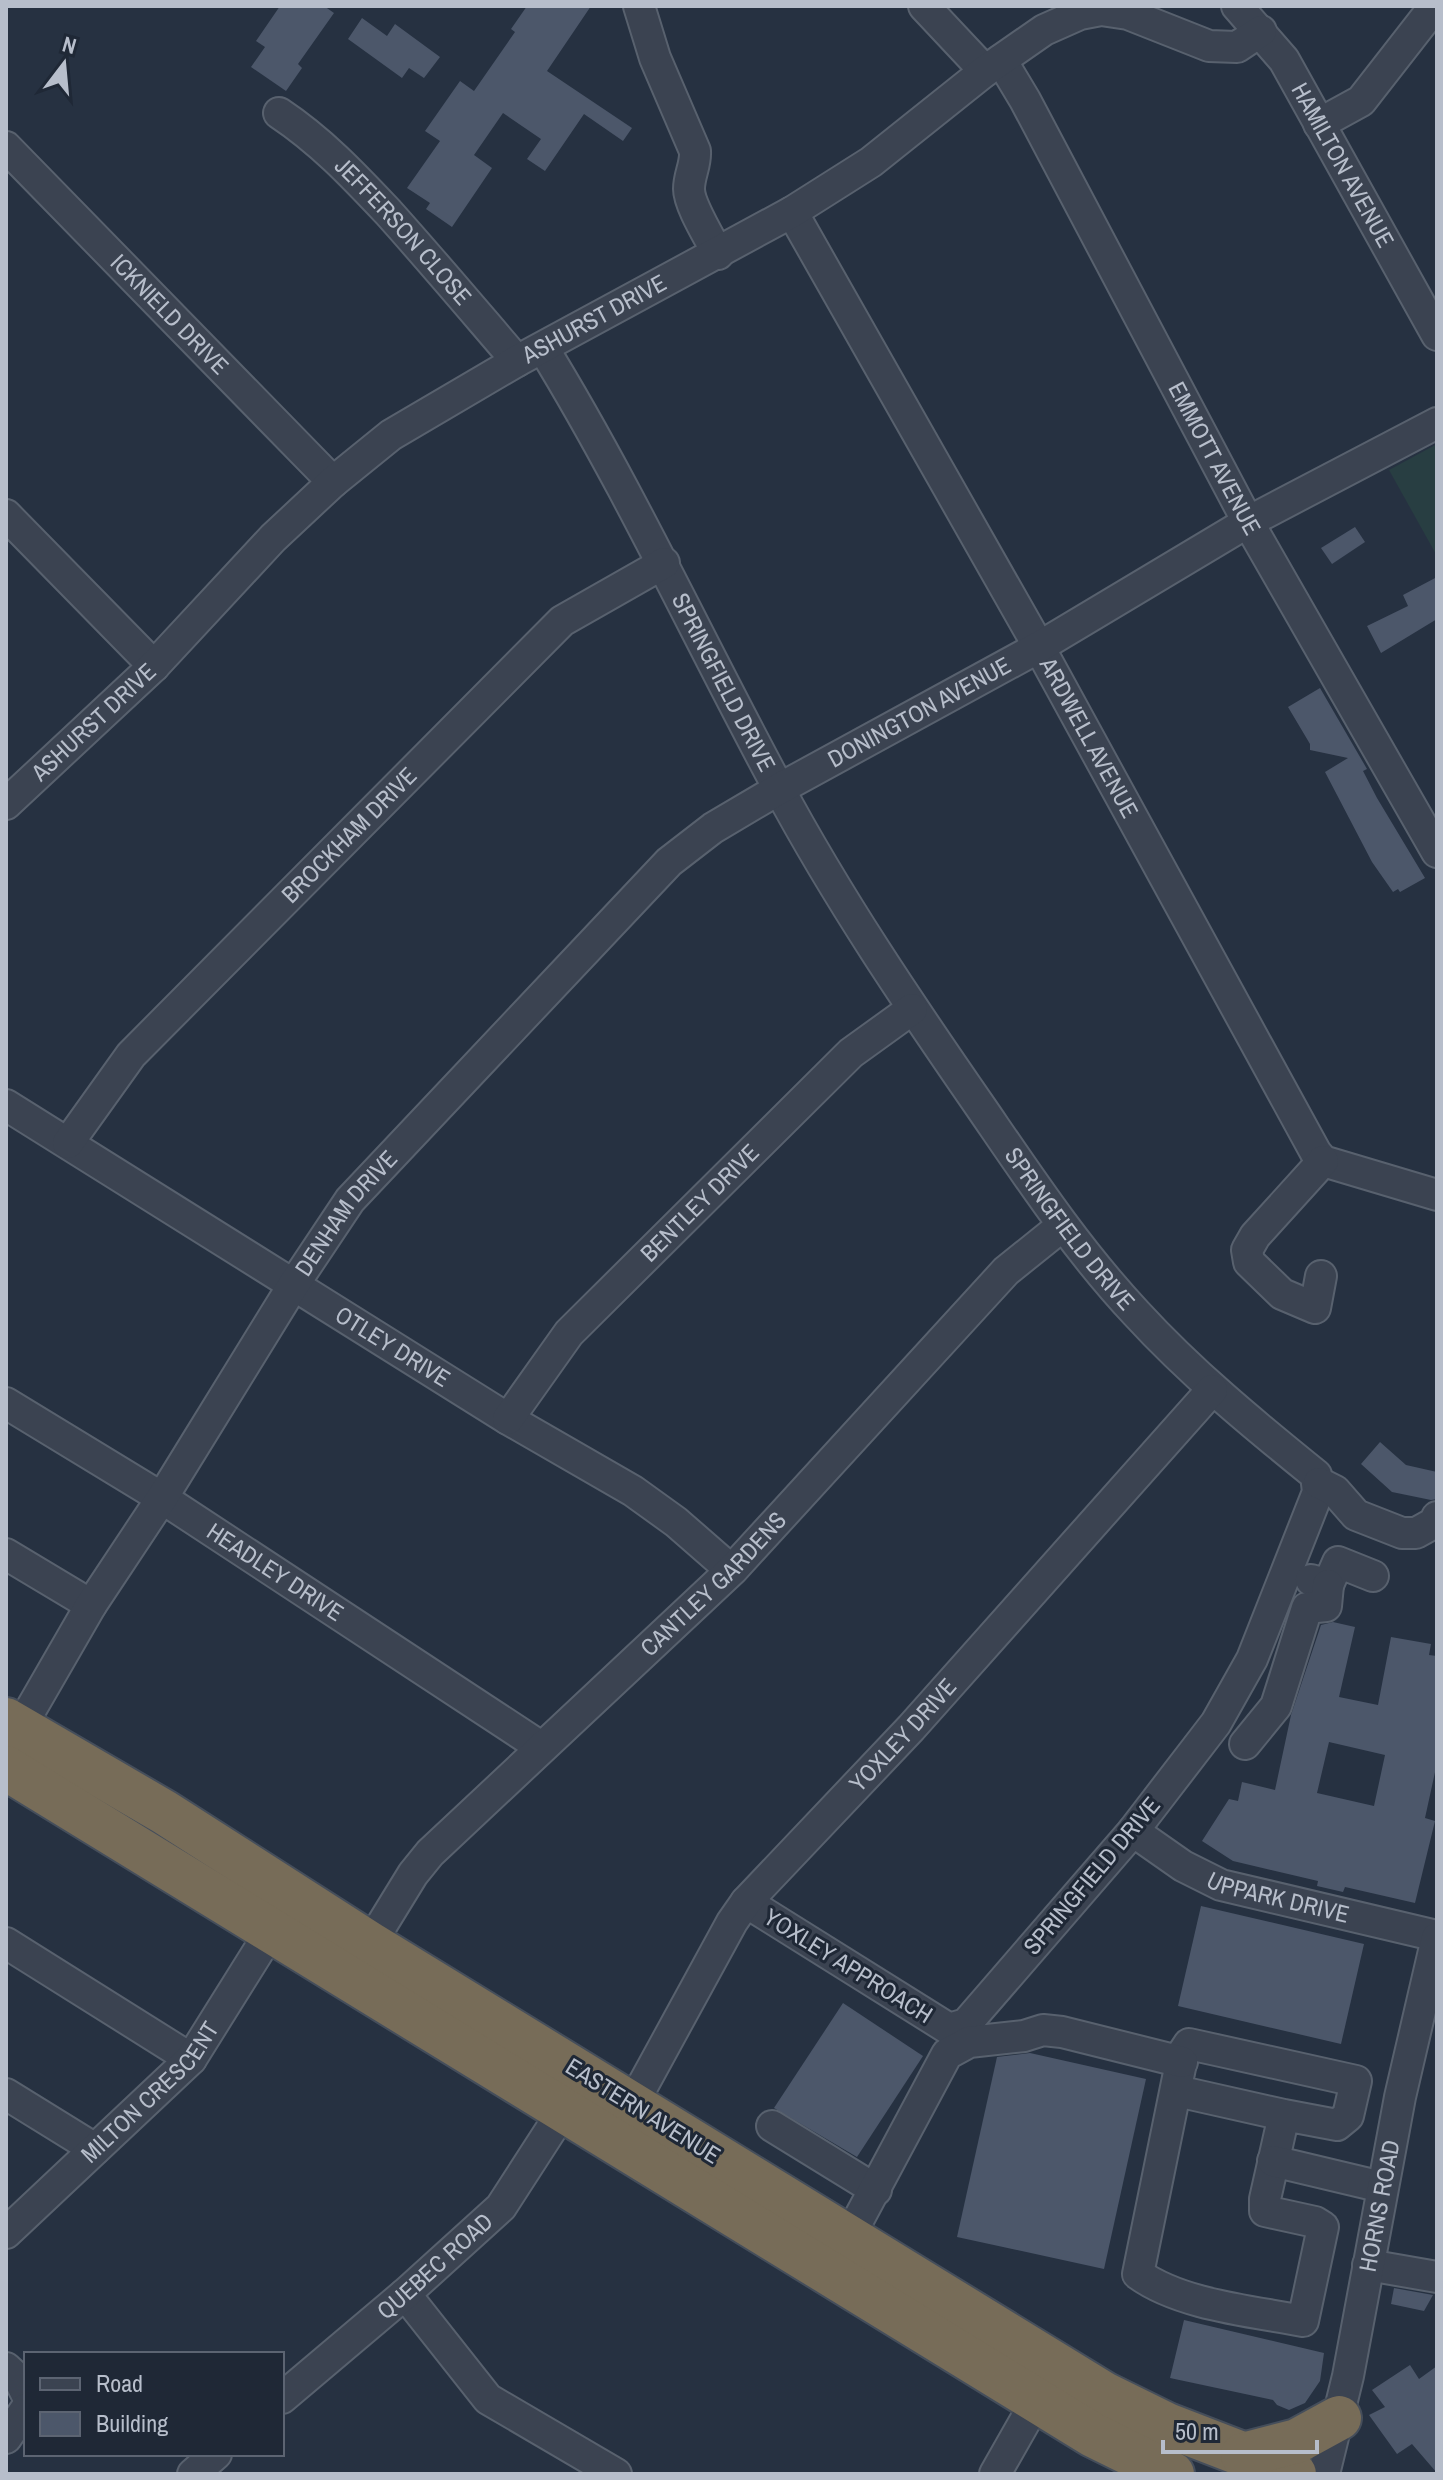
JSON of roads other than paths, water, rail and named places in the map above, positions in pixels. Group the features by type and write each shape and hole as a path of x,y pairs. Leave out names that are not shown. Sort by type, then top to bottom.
{"highway":[{"name":"EASTERN AVENUE","path":"11,1739 271,1931 1093,2435 1172,2474"},
{"name":"EASTERN AVENUE","path":"11,1739 164,1812 370,1944 1104,2394 1237,2464 1294,2474"},
{"path":"1237,2464 1297,2441 1339,2418"}],"street":[{"path":"639,6 655,58 695,151 696,162 688,193 718,254"},
{"name":"EMMOTT AVENUE","path":"924,6 993,66 1025,100 1248,522 1437,852"},
{"name":"HAMILTON AVENUE","path":"1237,6 1284,60 1437,335"},
{"path":"1319,124 1361,101 1435,6"},
{"name":"ASHURST DRIVE","path":"6,804 154,666 273,538 333,482 391,435 530,354 792,212 871,162 1044,30 1092,10 1128,14 1209,46 1229,48 1242,45 1261,31"},
{"name":"JEFFERSON CLOSE","path":"279,113 337,157 427,255 530,354"},
{"name":"ICKNIELD DRIVE","path":"6,147 333,482"},
{"name":"ARDWELL AVENUE","path":"792,212 1039,647 1323,1161"},
{"name":"SPRINGFIELD DRIVE","path":"530,354 590,424 779,789 912,1009 1062,1226 1135,1313 1212,1390 1316,1475 1319,1483 1252,1659 1216,1723 1133,1831 948,2042 876,2190 849,2237"},
{"name":"DONINGTON AVENUE","path":"779,789 1039,647 1248,522 1437,423"},
{"path":"6,515 154,666"},
{"name":"BROCKHAM DRIVE","path":"68,1143 131,1055 562,621 664,563"},
{"name":"DENHAM DRIVE","path":"11,1739 91,1605 350,1200 669,862 713,828 779,789"},
{"name":"BENTLEY DRIVE","path":"508,1419 569,1333 851,1053 912,1009"},
{"name":"OTLEY DRIVE","path":"6,1105 508,1419 633,1491 676,1522 731,1570"},
{"path":"1321,1276 1315,1308 1282,1294 1249,1262 1247,1250 1255,1236 1323,1161 1437,1195"},
{"name":"CANTLEY GARDENS","path":"370,1944 413,1874 430,1853 731,1570 1006,1271 1062,1226"},
{"name":"YOXLEY DRIVE","path":"632,2105 732,1922 746,1902 911,1728 1212,1390"},
{"name":"HEADLEY DRIVE","path":"6,1403 162,1498 541,1747"},
{"path":"1319,1483 1335,1491 1356,1515 1402,1533 1416,1533 1434,1523 1437,1517"},
{"path":"6,1554 91,1605"},
{"path":"1245,1744 1276,1706 1307,1608 1326,1606 1328,1585 1338,1562 1373,1576"},
{"path":"1286,1573 1328,1585"},
{"name":"UPPARK DRIVE","path":"1133,1831 1191,1871 1221,1885 1437,1937"},
{"name":"YOXLEY APPROACH","path":"746,1902 948,2042"},
{"name":"MILTON CRESCENT","path":"6,2233 191,2059 271,1931"},
{"name":"HORNS ROAD","path":"1324,2474 1339,2418 1400,2097 1437,1937"},
{"path":"6,1943 191,2059"},
{"path":"948,2042 1013,2037 1043,2030 1062,2032 1179,2077 1284,2115 1337,2125 1348,2116 1356,2081 1189,2044 1183,2053 1179,2077 1145,2232 1138,2274 1187,2297 1303,2321 1323,2227 1315,2222 1265,2211 1284,2115"},
{"path":"6,2094 95,2149"},
{"name":"QUEBEC ROAD","path":"284,2396 405,2294 508,2200 563,2111"},
{"path":"772,2126 876,2190"},
{"path":"1273,2161 1382,2187"},
{"path":"1368,2265 1437,2277"},
{"path":"405,2294 488,2399 616,2474"},
{"path":"6,2368 24,2389"},
{"path":"995,2474 1037,2400"},
{"path":"6,2438 24,2412"}]}
